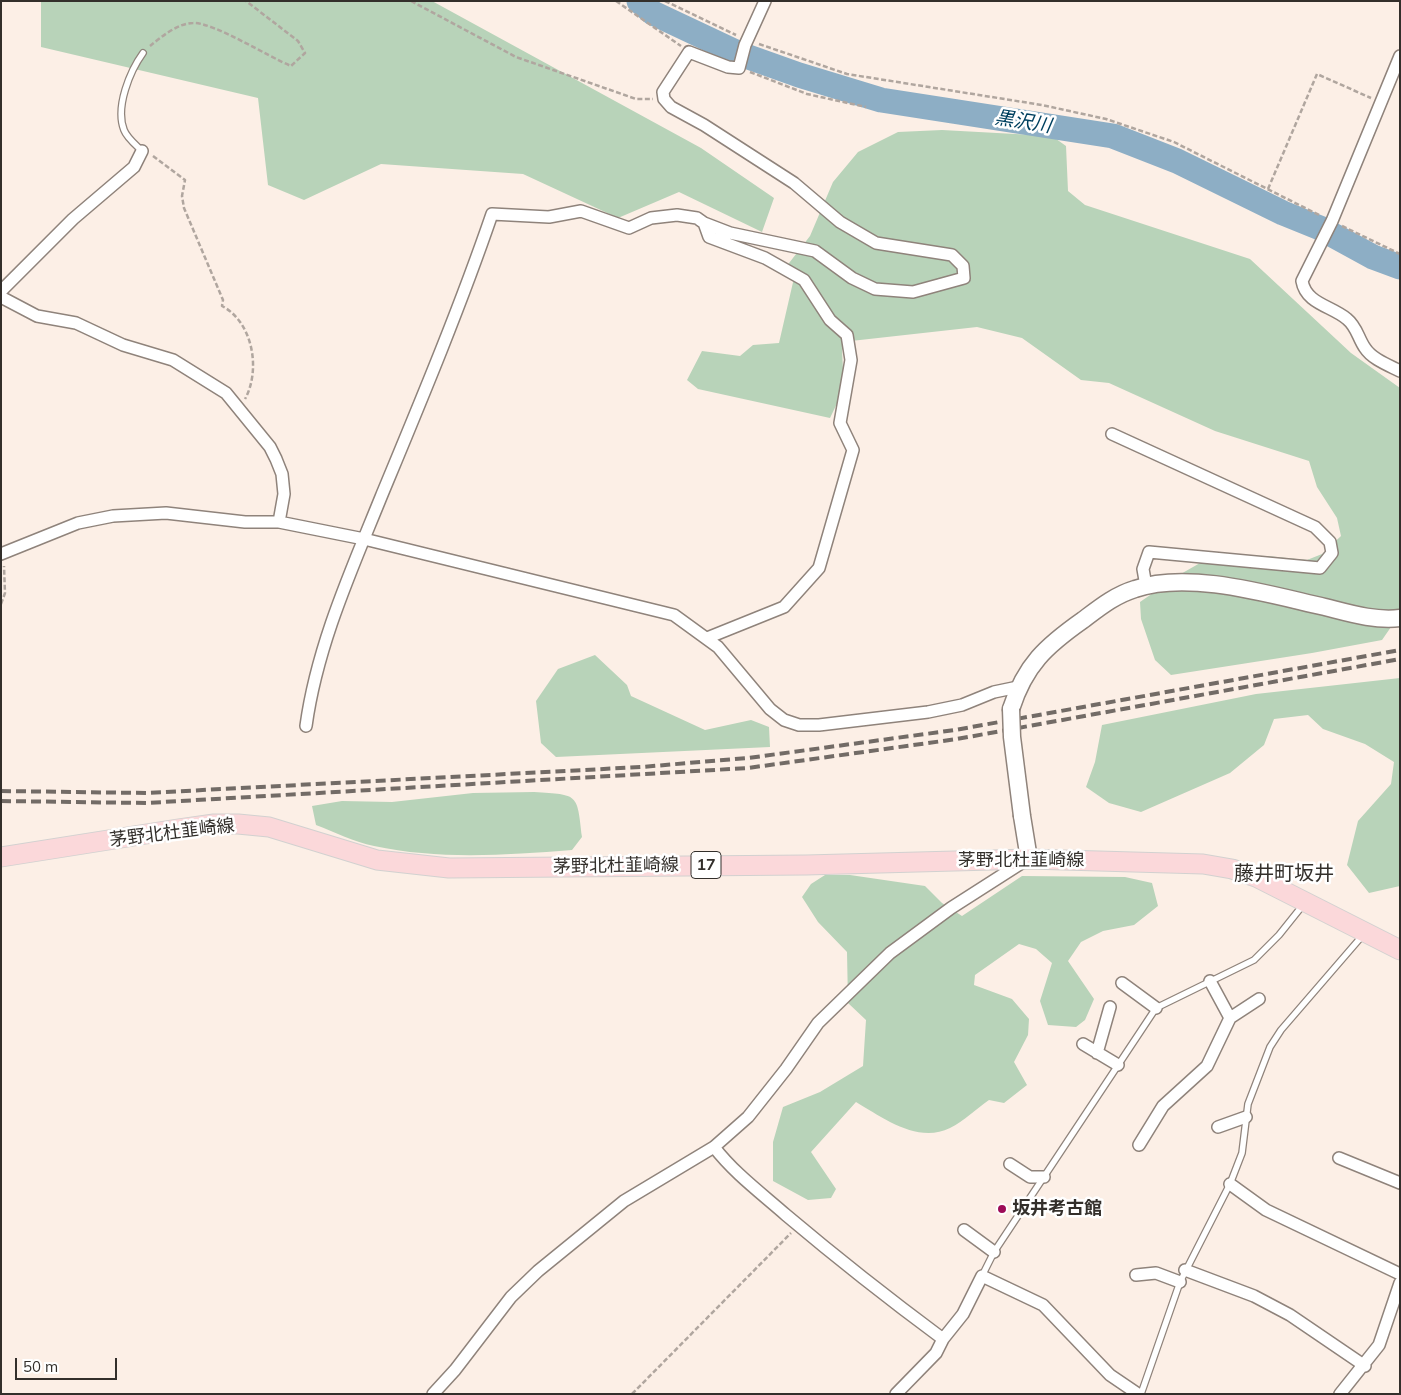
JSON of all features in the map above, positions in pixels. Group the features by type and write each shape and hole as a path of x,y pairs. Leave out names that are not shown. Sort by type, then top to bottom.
{"main road":[{"name":"茅野北杜韮崎線","path":"1,857 187,828 238,824 269,827 378,860 448,868 816,864 1029,859 1204,864 1232,869 1256,877 1400,950"}],"street":[{"path":"306,726 309,703 340,595 462,300 492,214 549,217 581,211 629,228 651,218 677,215 698,218 704,223 730,233 815,252 852,278 875,289 913,292 964,278 963,266 952,255 876,243 840,222 794,183 704,125 671,107 664,99 663,92 666,84 689,52 728,67 740,65 746,42 765,1"},
{"path":"1400,56 1330,224 1302,281 1304,291 1313,299 1346,318 1355,326 1365,349 1376,359 1400,371"},
{"path":"1,291 74,219 134,167 142,152"},
{"path":"704,223 709,237 765,258 804,280 830,320 847,336 852,360 840,423 854,450 819,568 784,607 707,638"},
{"path":"1,297 37,316 76,323 123,345 173,360 218,386 270,447 282,474 284,494 278,522"},
{"path":"1112,434 1315,527 1330,542 1332,554 1320,568 1149,552 1143,569 1146,586"},
{"path":"3,554 78,523 113,516 166,512 245,522 278,522 364,540 492,572 640,605 674,615 718,647 770,709 784,720 799,725 819,725 928,712 962,704 994,692 1018,687"},
{"path":"433,1394 455,1370 511,1298 538,1271 624,1201 714,1147 748,1117 786,1069 818,1023 890,953 951,908 1029,859 1012,736 1011,709 1018,687 1027,670 1068,630 1114,597 1146,586 1187,582 1244,589 1359,616 1400,618"},
{"path":"1210,981 1230,1018"},
{"path":"1122,983 1156,1008"},
{"path":"1139,1145 1163,1106 1207,1066 1230,1018 1259,1000"},
{"path":"1098,1053 1110,1007"},
{"path":"1083,1044 1118,1065"},
{"path":"1218,1127 1246,1117"},
{"path":"714,1147 727,1164 798,1225 881,1293 943,1339"},
{"path":"1339,1158 1400,1183"},
{"path":"1010,1164 1030,1177 1044,1177"},
{"path":"1230,1184 1266,1210 1400,1274"},
{"path":"964,1230 994,1252"},
{"path":"1185,1270 1254,1296 1290,1315 1364,1366"},
{"path":"1136,1276 1156,1274 1180,1282"},
{"path":"896,1394 936,1353 943,1339 963,1314 982,1276 1043,1305 1110,1375 1140,1394"},
{"path":"1340,1394 1379,1345 1400,1283"}],"lane":[{"path":"142,152 124,132 122,122 126,83 144,53"},
{"path":"982,1276 994,1252 1156,1008 1254,960 1279,935 1306,901"},
{"path":"1140,1394 1185,1270 1230,1184 1242,1153 1248,1104 1274,1041 1365,932"}],"path":[{"path":"144,53 164,34 192,22 225,33 291,66 305,53 298,41 272,24 246,1"},
{"path":"411,1 516,57 636,99 664,99"},
{"path":"616,1 689,52"},
{"path":"665,1 746,42 848,74 1042,105 1106,119 1174,142 1268,189 1330,224 1400,254"},
{"path":"740,65 806,94 866,107"},
{"path":"1268,189 1317,74 1381,102"},
{"path":"142,152 147,152 185,180 182,196 184,208 223,300 222,306 239,318 247,334 254,366 253,379 240,410"},
{"path":"1,604 5,593 3,554"},
{"path":"632,1394 798,1225"}],"green space":[{"path":"41,1 432,1 701,148 774,198 762,232 679,192 618,218 523,174 381,164 304,200 268,185 258,98 41,47"},
{"path":"942,130 1052,136 1066,146 1068,191 1085,205 1250,259 1351,353 1400,388 1400,614 1382,640 1171,675 1155,660 1141,619 1140,602 1179,575 1214,555 1267,556 1307,560 1322,554 1341,536 1337,518 1317,487 1309,461 1215,431 1109,383 1081,380 1022,338 977,327 851,341 842,350 844,389 830,418 698,389 687,380 702,351 740,356 753,345 779,343 794,278 786,267 810,236 833,182 858,152 898,132"},
{"path":"595,655 627,685 631,696 705,730 751,720 769,727 770,747 556,757 541,743 536,701 558,669"},
{"path":"1400,678 1400,886 1369,893 1347,865 1358,821 1391,784 1394,762 1365,744 1323,729 1308,715 1274,719 1264,745 1230,773 1141,812 1109,803 1086,787 1095,762 1102,725 1256,694"},
{"path":"534,792 560,794 573,799 579,812 582,837 572,850 448,855 374,846 316,825 312,806 342,801 392,802 473,793"},
{"path":"825,875 850,875 925,886 942,903 962,916 1022,876 1125,877 1152,883 1158,906 1134,925 1103,931 1081,942 1068,961 1094,999 1085,1020 1076,1027 1048,1025 1040,1001 1052,963 1036,949 1019,944 975,975 974,985 1012,999 1029,1019 1028,1035 1014,1062 1027,1085 1004,1103 989,1100 955,1125 938,1132 926,1133 901,1127 856,1102 811,1152 836,1189 831,1198 808,1200 773,1181 773,1142 783,1107 820,1092 863,1066 866,1020 848,1003 847,952 818,922 802,897 811,884"}],"waterway":[{"name":"黒沢川","path":"639,1 653,13 740,54 799,75 881,100 1113,136 1177,161 1283,213 1320,228 1373,257 1400,267"}],"railway":[{"path":"1,791 146,793 641,767 748,758 955,730 1400,650"},
{"path":"1,801 146,803 748,768 957,739 1400,659"}],"place":[{"name":"坂井考古館","path":"1002,1209"}],"district":[{"name":"藤井町坂井","path":"1284,874"}]}
